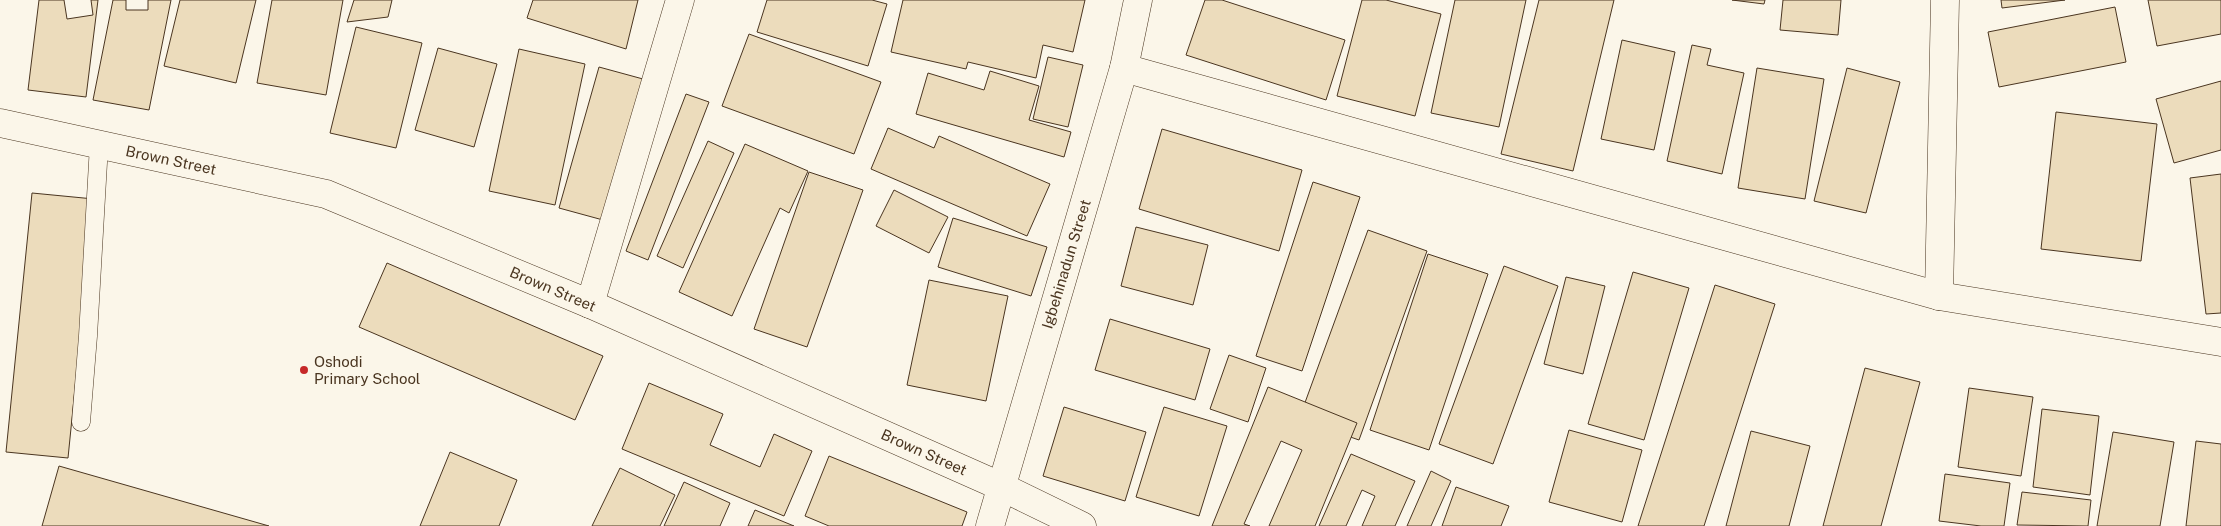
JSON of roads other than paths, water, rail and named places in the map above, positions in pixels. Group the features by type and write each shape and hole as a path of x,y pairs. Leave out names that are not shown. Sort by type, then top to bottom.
{"street":[{"path":"590,304 680,0"},
{"name":"Igbehinadun Street","path":"990,526 1000,486 1124,68 1138,0"},
{"path":"1939,296 1944,0"},
{"path":"1124,68 1939,296 2221,342"},
{"name":"Brown Street","path":"0,123 326,194 590,304 1000,486 1082,526"}],"lane":[{"path":"81,422 99,145"}],"place":[{"name":"Oshodi Primary School","path":"304,370"}]}
